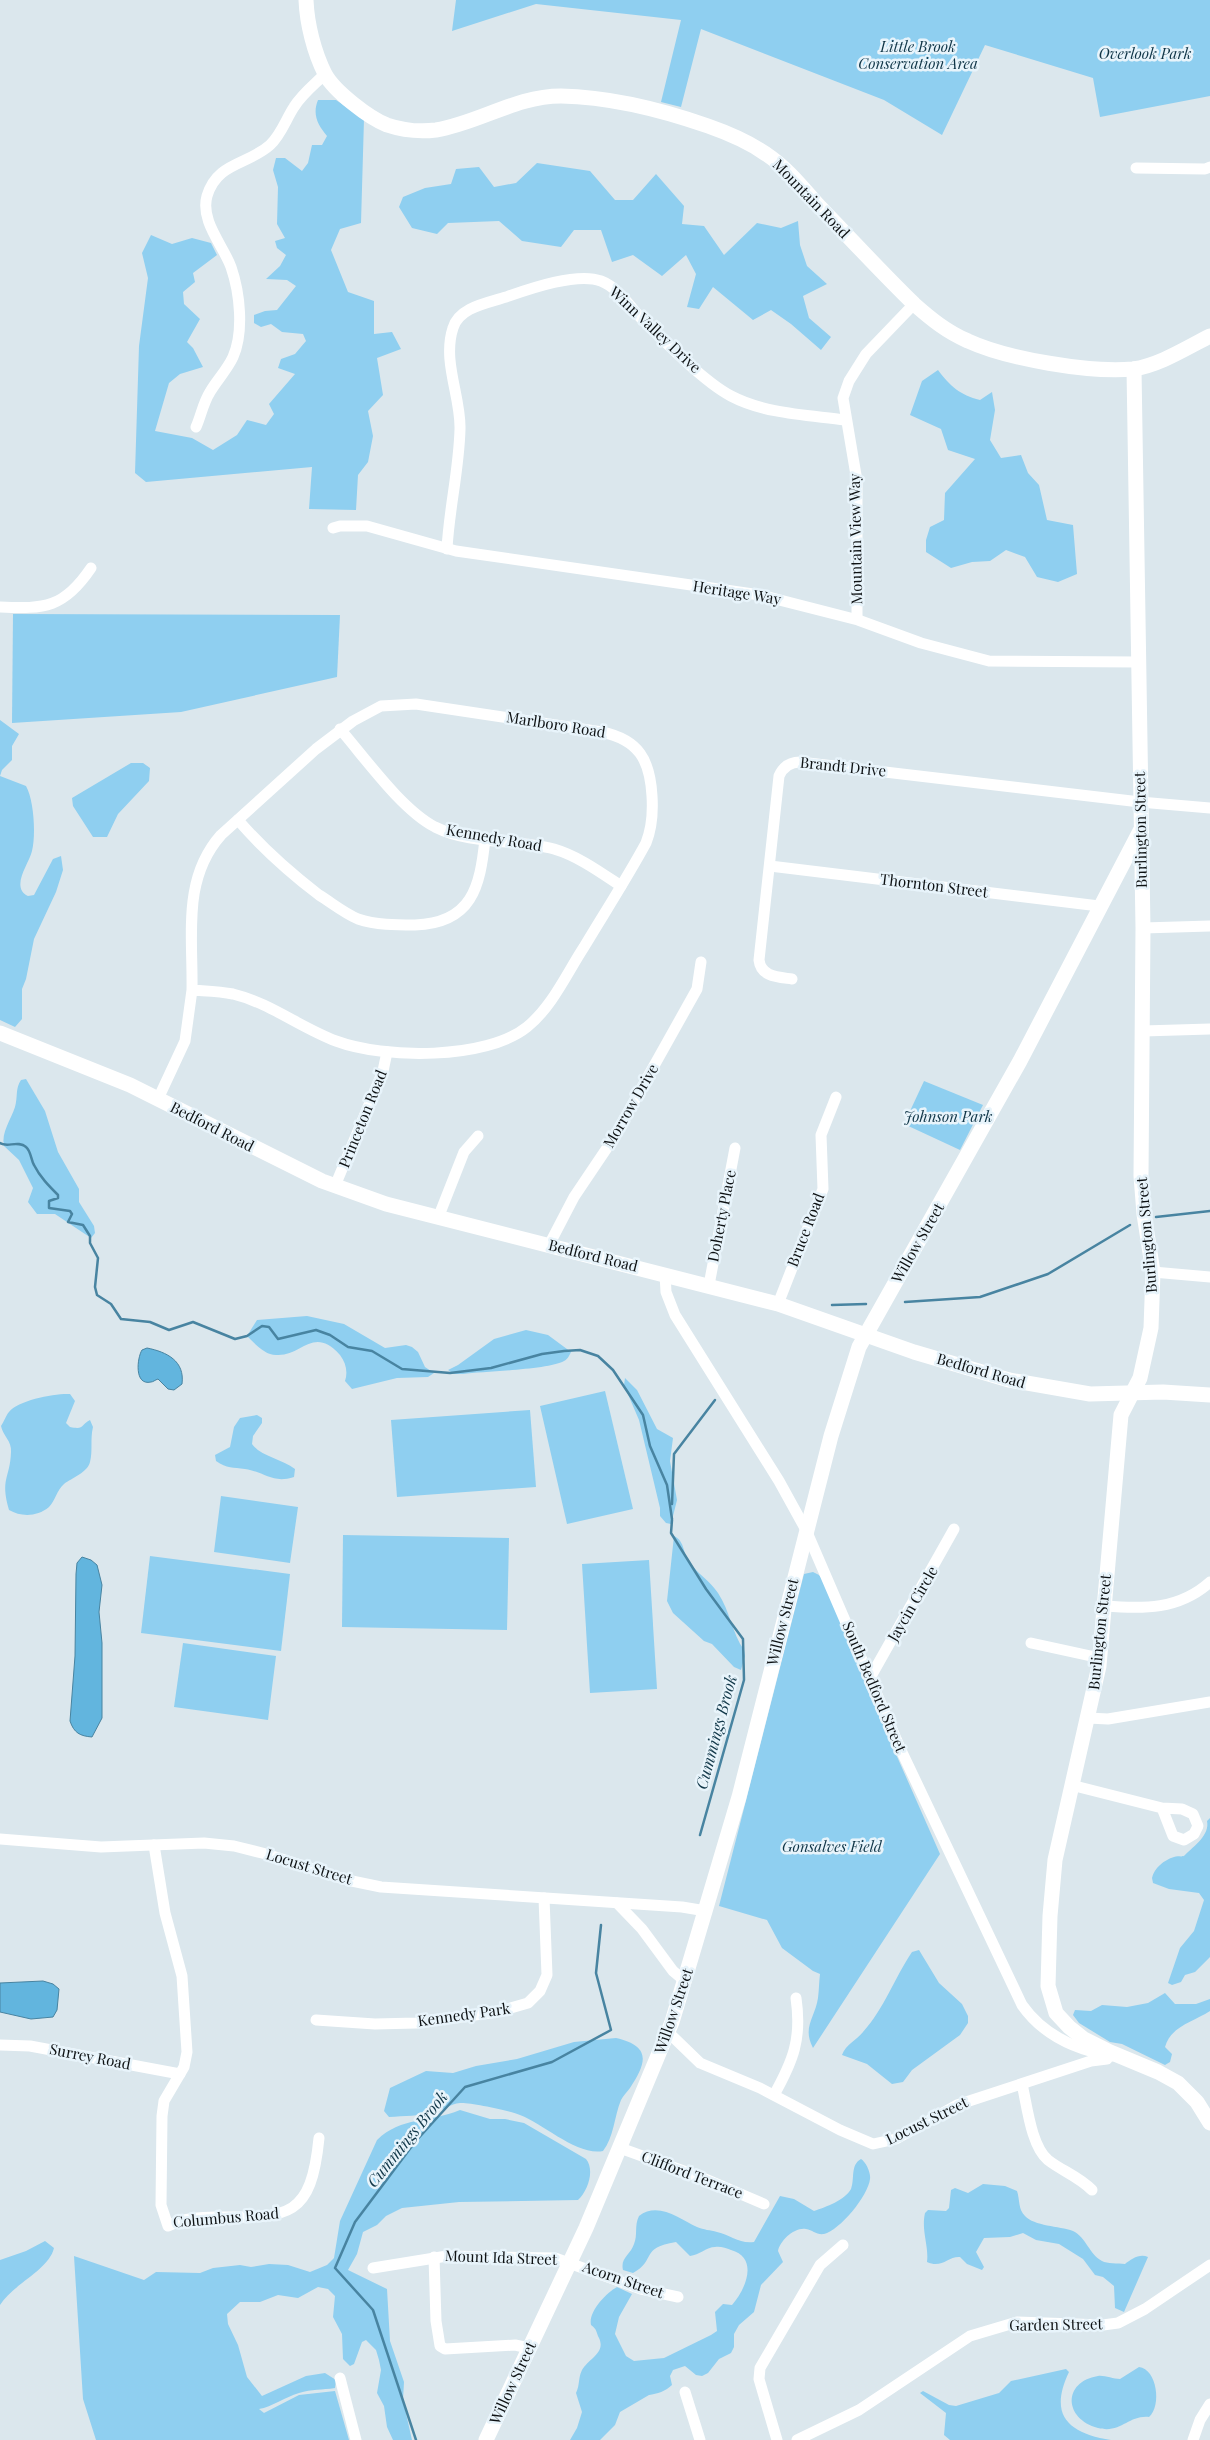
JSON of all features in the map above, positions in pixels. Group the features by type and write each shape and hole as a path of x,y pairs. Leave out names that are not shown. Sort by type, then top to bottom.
{"street":[{"name":"Mountain Road","path":"306,0 309,24 326,74 333,85 371,115 386,124 413,130 436,130 514,104 561,96 600,100 648,110 707,126 750,143 783,167 914,304 935,322 958,336 1003,353 1096,368 1134,368 1166,359 1210,336"},
{"path":"196,428 210,393 232,359 237,343 238,318 234,279 228,259 208,218 207,196 224,170 261,152 272,144 294,107 326,74"},
{"path":"1136,168 1205,169 1210,166"},
{"name":"Winn Valley Drive","path":"447,549 460,427 451,362 450,337 453,326 469,310 522,292 565,281 601,281 613,289 717,388 730,396 757,406 845,420"},
{"name":"Mountain View Way","path":"857,620 857,481 845,420 843,398 855,369 866,354 914,304"},
{"name":"Burlington Street","path":"1134,368 1143,928 1142,1176 1144,1214 1152,1272 1150,1334 1142,1373 1121,1417 1100,1658 1088,1718 1060,1831 1052,1888 1048,1954 1049,1994 1056,2013 1069,2027 1084,2039 1121,2058 1158,2072 1178,2083 1197,2102 1210,2123"},
{"name":"Heritage Way","path":"333,528 340,526 373,527 447,549 760,595 857,620 921,643 989,661 1138,662"},
{"path":"0,607 50,606 69,593 91,568"},
{"name":"Marlboro Road","path":"158,1099 183,1048 188,1026 192,990 192,918 197,876 209,850 238,820 340,729 374,709 389,705 416,704 597,731 625,739 637,749 646,763 652,784 653,804 648,838 548,1003 522,1031 495,1043 450,1052 424,1054 387,1052 338,1042 246,998 221,992 192,990"},
{"name":"Kennedy Road","path":"340,729 384,780 420,817 451,833 562,852 620,886"},
{"name":"Brandt Drive","path":"792,979 769,975 759,964 779,776 786,766 795,762 1140,802 1210,808"},
{"path":"238,820 280,865 329,902 359,919 387,924 436,923 452,916 462,908 471,898 478,880 485,839"},
{"name":"Willow Street","path":"486,2440 570,2262 668,2032 706,1911 738,1797 839,1405 857,1352 1020,1061 1140,830"},
{"name":"Thornton Street","path":"770,866 1099,906"},
{"path":"1143,928 1210,926"},
{"name":"Morrow Drive","path":"550,1245 574,1197 617,1133 696,991 701,962"},
{"path":"1143,1031 1210,1029"},
{"name":"Bedford Road","path":"0,1033 112,1078 335,1186 368,1198 438,1218 778,1304 964,1368 1024,1384 1090,1394 1163,1392 1210,1395"},
{"name":"Princeton Road","path":"335,1186 383,1070 387,1052"},
{"name":"Bruce Road","path":"778,1304 822,1189 821,1135 836,1098"},
{"path":"438,1218 464,1152 478,1136"},
{"name":"Doherty Place","path":"709,1285 735,1148"},
{"path":"1152,1272 1210,1276"},
{"name":"South Bedford Street","path":"665,1274 666,1294 675,1315 762,1453 806,1530 913,1774 1022,2005 1041,2026 1078,2048 1121,2058"},
{"name":"Jaycin Circle","path":"870,1678 954,1529"},
{"path":"1105,1606 1144,1609 1161,1607 1185,1599 1210,1582"},
{"path":"1031,1644 1100,1658"},
{"path":"1088,1718 1105,1720 1210,1702"},
{"path":"1071,1785 1162,1808"},
{"name":"Locust Street","path":"0,1839 65,1846 204,1843 234,1846 266,1854 347,1880 381,1887 682,1907 706,1911"},
{"name":"Columbus Road","path":"154,1845 164,1906 181,1969 184,1992 186,2055 180,2074 166,2096 162,2116 161,2205 168,2226 182,2220 263,2217 289,2211 302,2201 308,2190 316,2167 319,2138"},
{"name":"Kennedy Park","path":"316,2020 375,2024 416,2023 497,2012 528,2003 540,1991 547,1975 544,1898"},
{"path":"617,1903 642,1929 673,1971 685,1981"},
{"path":"774,2095 791,2064 796,2050 799,2021 796,1998"},
{"name":"Locust Street","path":"668,2032 700,2063 774,2095 859,2139 880,2144 900,2137 952,2107 1091,2061 1121,2058"},
{"name":"Surrey Road","path":"0,2045 30,2046 180,2074"},
{"path":"1022,2084 1040,2150 1049,2161 1078,2177 1092,2190"},
{"name":"Clifford Terrace","path":"620,2148 704,2178 764,2204"},
{"path":"777,2440 759,2379 760,2368 820,2265 843,2245"},
{"name":"Mount Ida Street","path":"373,2268 434,2257 490,2255 553,2258 570,2262"},
{"path":"434,2257 436,2321 440,2346 445,2349 517,2345 529,2348"},
{"name":"Acorn Street","path":"570,2262 641,2289 678,2297"},
{"name":"Garden Street","path":"797,2440 859,2410 970,2336 1017,2322 1092,2325 1118,2323 1145,2309 1210,2265"},
{"path":"340,2378 356,2440"},
{"path":"685,2392 700,2440"},
{"path":"1193,2440 1200,2420 1210,2404"}],"green space":[{"name":"Little Brook Conservation Area","path":"456,0 1210,0 1210,96 1100,117 1093,78 985,45 942,135 884,100 701,29 681,107 661,102 681,20 536,4 452,31"},
{"path":"318,100 336,100 364,119 361,223 340,229 331,250 348,292 374,301 374,334 392,332 401,349 377,358 383,395 368,411 373,436 368,462 358,475 356,510 309,509 312,467 146,482 135,473 139,346 148,278 142,253 151,235 172,244 192,238 211,243 217,255 193,273 195,282 183,292 184,304 200,319 187,342 193,348 203,367 180,374 169,383 155,431 192,438 213,450 237,435 247,420 266,425 274,414 269,404 295,374 278,368 281,359 295,354 306,341 303,334 282,332 271,324 261,327 254,323 254,315 265,311 277,310 296,286 287,280 266,279 280,266 286,255 277,248 275,241 285,238 277,224 278,187 273,170 276,158 285,158 302,171 308,163 312,145 322,145 327,136 317,120 316,105"},
{"path":"537,163 590,171 615,200 633,200 656,174 684,206 682,224 704,226 724,255 757,223 781,228 798,221 800,245 807,266 827,284 803,296 809,318 831,337 821,350 791,324 771,310 753,320 713,287 699,309 687,307 696,274 686,255 662,276 633,255 612,262 601,230 574,230 561,247 522,241 499,221 448,223 437,234 412,228 399,207 403,197 425,188 451,184 456,169 479,167 494,187 516,183"},
{"path":"938,370 961,393 980,400 992,392 995,410 990,440 1001,458 1021,455 1028,473 1039,485 1047,520 1073,525 1077,574 1058,582 1037,577 1025,557 1006,550 990,561 972,562 951,568 926,552 926,540 930,527 944,520 945,493 975,459 948,450 941,429 910,415 922,381"},
{"path":"13,614 340,615 337,677 181,712 12,723"},
{"path":"0,720 19,734 12,746 12,760 2,770 0,776"},
{"path":"131,763 143,763 150,768 149,781 118,814 107,837 93,837 73,806 72,798"},
{"path":"0,776 26,786 31,800 34,836 32,851 22,875 21,887 23,892 28,896 34,895 53,859 61,856 63,870 56,892 34,939 26,979 22,989 22,1019 15,1027 0,1020"},
{"path":"26,1079 45,1111 58,1152 79,1189 79,1202 94,1226 95,1233 91,1238 55,1214 37,1214 28,1202 33,1188 19,1160 4,1146 4,1136 15,1107 18,1087 21,1080"},
{"name":"Johnson Park","path":"924,1081 983,1105 960,1150 904,1124"},
{"path":"307,1316 344,1324 385,1348 406,1345 412,1347 418,1352 425,1367 434,1373 428,1377 397,1378 352,1389 345,1381 346,1368 344,1361 331,1346 315,1342 293,1352 272,1355 260,1348 247,1336 257,1320"},
{"path":"526,1330 548,1335 571,1352 564,1361 545,1366 463,1374 454,1374 448,1370 494,1339"},
{"path":"625,1378 637,1390 657,1429 673,1438 670,1461 677,1500 671,1524 666,1523 660,1516 660,1508 639,1420 624,1385"},
{"path":"605,1391 633,1509 567,1524 540,1406"},
{"path":"70,1394 75,1401 66,1423 70,1427 78,1428 90,1420 93,1427 89,1466 64,1484 51,1505 39,1513 24,1515 9,1510 5,1485 11,1448 1,1426 9,1412 20,1404 47,1396"},
{"path":"530,1410 536,1487 397,1497 391,1420"},
{"path":"257,1415 262,1418 262,1423 253,1436 252,1444 260,1452 295,1469 294,1477 286,1479 274,1478 252,1470 227,1467 216,1461 215,1455 230,1447 234,1427 240,1418"},
{"path":"221,1496 298,1507 290,1563 214,1552"},
{"path":"343,1535 509,1538 507,1630 342,1627"},
{"path":"674,1536 682,1544 689,1562 715,1589 722,1600 744,1650 745,1656 741,1670 734,1667 712,1644 704,1641 673,1613 667,1601"},
{"path":"150,1556 290,1574 281,1651 141,1633"},
{"path":"649,1560 657,1689 590,1693 582,1564"},
{"name":"Gonsalves Field","path":"813,1572 824,1581 869,1693 940,1854 813,2048 810,2041 809,2028 818,1998 820,1974 782,1948 767,1920 719,1906 804,1574"},
{"path":"183,1643 276,1656 268,1720 174,1707"},
{"path":"1210,1818 1210,1957 1195,1972 1185,1975 1181,1982 1172,1985 1168,1983 1180,1948 1194,1931 1204,1900 1199,1893 1169,1889 1153,1883 1152,1878 1157,1868 1163,1862 1175,1856 1184,1856 1197,1844 1204,1836 1207,1821"},
{"path":"919,1950 939,1983 962,2004 968,2016 968,2023 960,2035 912,2070 903,2082 892,2084 867,2064 842,2055 877,2013 912,1952"},
{"path":"1165,1993 1175,2004 1196,2004 1210,1999 1210,2011 1183,2025 1172,2034 1165,2047 1172,2054 1170,2062 1165,2065 1122,2044 1110,2042 1079,2023 1073,2015 1075,2010 1091,2011 1102,2005 1127,2007 1148,2003"},
{"path":"616,2038 635,2045 640,2050 642,2062 636,2078 621,2100 612,2133 603,2151 582,2149 520,2115 481,2105 460,2103 435,2112 406,2116 389,2117 384,2111 390,2088 426,2071 453,2073 476,2066 517,2059 574,2042"},
{"path":"460,2110 490,2119 505,2119 524,2123 586,2159 589,2164 590,2174 585,2191 578,2200 459,2202 402,2208 386,2216 377,2225 363,2232 357,2254 348,2270 387,2289 390,2341 404,2382 403,2400 412,2440 393,2440 387,2427 384,2406 377,2393 381,2370 376,2350 366,2340 362,2342 354,2364 350,2366 343,2359 342,2334 333,2317 335,2296 328,2289 318,2287 298,2298 278,2295 260,2302 240,2302 227,2314 228,2324 238,2345 247,2377 262,2396 306,2376 325,2373 336,2380 335,2388 299,2393 259,2409 264,2413 299,2395 335,2391 349,2440 96,2440 83,2399 74,2256 144,2280 156,2272 200,2273 213,2268 240,2265 251,2267 269,2264 288,2265 310,2272 327,2265 334,2258 340,2221 377,2140 386,2132 406,2123"},
{"path":"861,2159 868,2168 870,2179 859,2203 838,2226 824,2234 801,2229 792,2232 785,2239 778,2251 783,2262 761,2285 754,2312 739,2325 734,2334 734,2347 731,2353 719,2359 708,2373 702,2376 696,2375 685,2366 673,2370 670,2376 672,2385 661,2392 649,2395 620,2412 615,2425 600,2440 570,2440 577,2428 582,2412 576,2393 581,2373 585,2366 599,2352 601,2343 595,2329 591,2325 592,2314 608,2294 617,2287 632,2294 619,2317 615,2334 626,2356 634,2361 664,2358 717,2331 715,2312 723,2304 732,2305 745,2283 747,2267 745,2260 740,2254 717,2247 709,2248 690,2256 676,2242 652,2251 645,2264 633,2273 623,2270 624,2259 635,2241 639,2216 654,2210 661,2211 700,2228 722,2233 739,2241 754,2242 780,2196 794,2199 814,2211 840,2200 851,2189 855,2165"},
{"path":"983,2184 1005,2186 1017,2191 1020,2207 1025,2216 1040,2224 1073,2231 1104,2262 1125,2264 1139,2256 1148,2257 1124,2312 1115,2308 1114,2286 1103,2277 1095,2275 1083,2259 1059,2244 1036,2240 1023,2233 1010,2237 984,2238 976,2252 984,2267 982,2270 967,2264 960,2257 937,2264 927,2262 924,2226 925,2213 928,2210 946,2211 949,2208 951,2190 955,2188 968,2193"},
{"path":"45,2241 54,2248 51,2256 38,2270 13,2290 0,2305 0,2260 26,2251"},
{"path":"1139,2367 1145,2369 1150,2374 1156,2389 1155,2405 1149,2417 1135,2419 1113,2429 1106,2429 1098,2428 1079,2417 1072,2401 1073,2393 1078,2385 1098,2376 1120,2379"},
{"path":"1066,2369 1069,2372 1063,2387 1061,2400 1062,2411 1066,2420 1084,2433 1111,2440 950,2440 944,2435 946,2413 920,2393 923,2391 949,2405 956,2406 999,2393 1011,2381"}],"shaded area":[{"path":"147,1348 168,1355 178,1364 181,1369 182,1384 174,1390 168,1389 158,1379 151,1382 142,1380 139,1376 138,1365 142,1350"},
{"path":"82,1557 91,1560 97,1565 102,1585 99,1612 102,1643 102,1718 92,1737 78,1733 70,1721 75,1656 76,1574 77,1563"},
{"path":"43,1981 53,1984 59,1989 57,2010 53,2017 31,2019 0,2012 0,1983"}],"waterway":[{"path":"0,1143 6,1145 20,1144 26,1147 39,1173 58,1195 58,1198 49,1201 49,1208 70,1211 72,1214 68,1222 83,1225 90,1236 90,1243 98,1258 95,1287 97,1295 111,1304 121,1319 150,1322 169,1330 193,1322 235,1339 247,1336 262,1326 269,1327 278,1339 316,1330 330,1335 348,1347 372,1351 402,1369 450,1373 491,1368 542,1354 564,1351 580,1350 598,1356 613,1370 643,1415 650,1446 667,1485 672,1519"},
{"name":"Cummings Brook","path":"1156,1217 1210,1211"},
{"name":"Cummings Brook","path":"905,1302 980,1297 1048,1274 1130,1225"},
{"name":"Cummings Brook","path":"832,1305 866,1304"},
{"name":"Cummings Brook","path":"672,1504 674,1454 715,1400"},
{"name":"Cummings Brook","path":"672,1520 671,1533 706,1589 743,1639 744,1680 700,1835"},
{"name":"Cummings Brook","path":"416,2440 373,2310 335,2268 355,2222 415,2142 465,2087 552,2062 611,2030 596,1973 601,1925"}],"park label":[{"name":"Overlook Park","path":"1145,54"}]}
